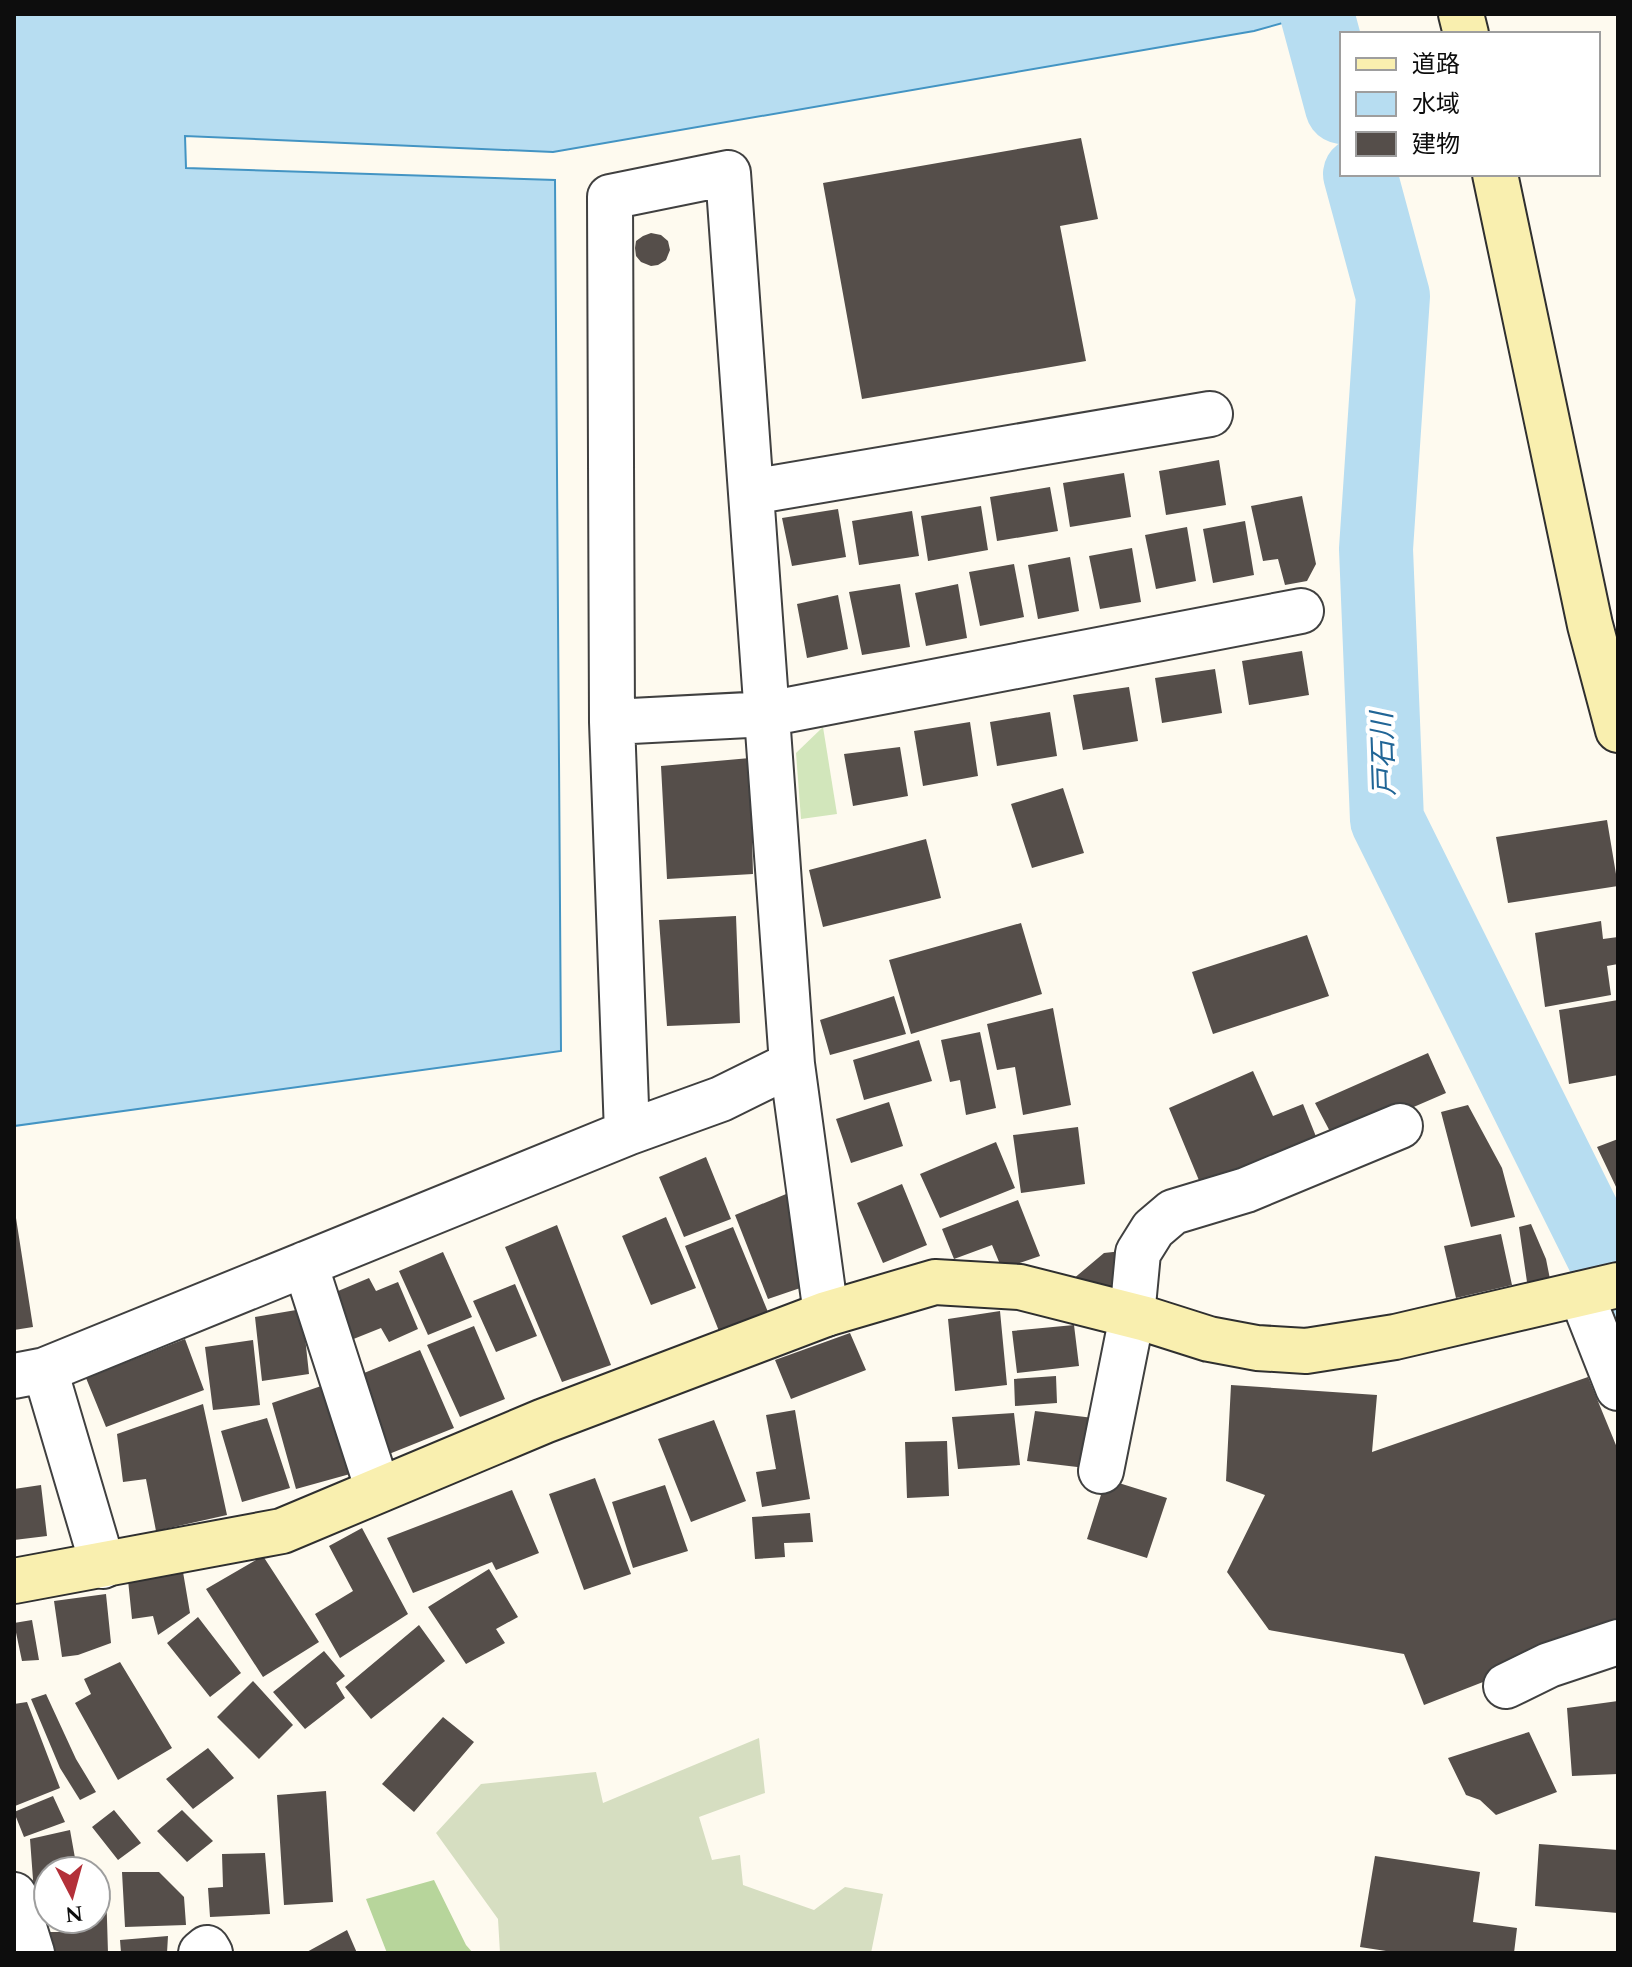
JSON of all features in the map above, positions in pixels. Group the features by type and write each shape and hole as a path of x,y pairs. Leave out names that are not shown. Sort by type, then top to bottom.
{"street":[{"path":"627,1133 612,722 610,197 728,173 792,1064 826,1314"},
{"path":"1495,176 1590,625 1618,730"},
{"path":"751,492 1210,414"},
{"path":"612,722 767,714 1301,611"},
{"path":"103,1566 29,1373 627,1133 721,1099 792,1064"},
{"path":"1101,1471 1132,1316 1138,1253 1153,1229 1173,1212 1246,1190 1400,1126"},
{"path":"305,1264 378,1490"},
{"path":"14,1581 282,1531 544,1421 826,1314 935,1282 1020,1287 1209,1339 1257,1348 1306,1351 1395,1337 1600,1289 1618,1388"},
{"path":"1506,1686 1549,1665 1618,1642"},
{"path":"14,1895 32,1953"},
{"path":"201,1953 207,1948 210,1953"}],"green space":[{"path":"823,727 837,814 801,819 796,753"},
{"path":"759,1738 765,1793 699,1817 712,1860 740,1855 743,1885 814,1910 845,1887 883,1894 871,1953 500,1953 498,1919 436,1833 481,1784 596,1772 603,1803"},
{"path":"434,1880 466,1945 473,1953 387,1953 366,1899"}],"water":[{"path":"14,14 1315,14 1254,31 553,152 185,136 186,168 555,180 561,1051 14,1126"}],"building":[{"path":"1081,138 1098,219 1060,226 1086,361 862,399 823,183"},
{"path":"651,233 661,235 668,241 670,250 666,260 651,266 641,262 635,248 636,241"},
{"path":"1219,460 1226,505 1166,515 1159,471"},
{"path":"1124,473 1131,517 1070,527 1063,483"},
{"path":"1050,487 1058,531 997,541 990,497"},
{"path":"1302,496 1316,564 1307,581 1285,585 1278,559 1263,561 1251,506"},
{"path":"981,506 988,550 928,561 921,516"},
{"path":"838,509 846,557 792,566 782,518"},
{"path":"912,511 919,556 859,565 852,521"},
{"path":"1245,521 1254,575 1213,583 1203,529"},
{"path":"1187,527 1196,581 1156,589 1145,535"},
{"path":"1132,548 1141,602 1100,609 1089,556"},
{"path":"1070,557 1079,611 1038,619 1028,565"},
{"path":"1014,564 1024,617 980,626 969,572"},
{"path":"900,584 910,647 862,655 849,592"},
{"path":"958,584 967,638 926,646 915,593"},
{"path":"838,595 848,649 807,658 797,604"},
{"path":"1302,651 1309,695 1249,705 1242,661"},
{"path":"1215,669 1222,713 1162,723 1155,678"},
{"path":"1129,687 1138,741 1083,750 1073,695"},
{"path":"1050,712 1057,756 997,766 990,722"},
{"path":"970,722 978,776 923,786 914,731"},
{"path":"900,747 908,796 853,806 844,754"},
{"path":"750,758 753,874 667,879 661,766"},
{"path":"1063,788 1084,853 1032,868 1011,804"},
{"path":"1607,820 1618,886 1508,903 1496,837"},
{"path":"926,839 941,898 823,927 809,870"},
{"path":"736,916 740,1023 667,1026 659,920"},
{"path":"1601,921 1603,939 1618,937 1618,964 1607,966 1611,995 1545,1007 1535,933"},
{"path":"1021,923 1042,994 911,1034 889,960"},
{"path":"1307,935 1329,996 1213,1034 1192,972"},
{"path":"894,996 906,1034 830,1055 820,1020"},
{"path":"1618,1000 1618,1075 1569,1084 1559,1010"},
{"path":"1053,1008 1071,1105 1023,1115 1015,1067 997,1070 987,1024"},
{"path":"980,1032 996,1108 966,1115 960,1080 950,1082 941,1040"},
{"path":"919,1040 932,1081 864,1100 853,1060"},
{"path":"1428,1053 1446,1093 1335,1141 1315,1103"},
{"path":"1253,1071 1273,1116 1303,1104 1321,1149 1203,1190 1169,1108"},
{"path":"889,1102 903,1146 851,1163 836,1119"},
{"path":"1468,1105 1502,1168 1515,1217 1471,1227 1441,1112"},
{"path":"1078,1127 1085,1184 1021,1193 1013,1135"},
{"path":"1618,1139 1618,1191 1597,1147"},
{"path":"996,1142 1015,1188 940,1218 920,1174"},
{"path":"706,1157 731,1219 684,1237 659,1177"},
{"path":"902,1184 927,1245 883,1263 857,1203"},
{"path":"791,1192 812,1284 768,1299 735,1215"},
{"path":"1018,1200 1040,1256 1002,1269 992,1245 954,1259 942,1229"},
{"path":"666,1217 696,1288 651,1305 622,1236"},
{"path":"14,1218 33,1327 14,1330"},
{"path":"1531,1224 1546,1259 1550,1279 1527,1282 1519,1227"},
{"path":"557,1225 611,1365 562,1382 505,1247"},
{"path":"733,1227 768,1312 719,1331 685,1246"},
{"path":"1501,1234 1512,1285 1456,1298 1444,1246"},
{"path":"1122,1251 1125,1295 1066,1285 1104,1253"},
{"path":"443,1252 472,1317 428,1335 399,1271"},
{"path":"369,1278 376,1291 398,1282 418,1329 389,1342 381,1328 351,1340 331,1294"},
{"path":"515,1284 537,1336 496,1352 473,1301"},
{"path":"302,1309 309,1374 262,1381 255,1317"},
{"path":"1000,1311 1007,1385 955,1391 948,1319"},
{"path":"1074,1325 1079,1366 1017,1373 1012,1331"},
{"path":"474,1326 505,1399 460,1417 427,1345"},
{"path":"850,1333 866,1370 791,1399 775,1360"},
{"path":"185,1339 204,1390 106,1427 86,1378"},
{"path":"253,1340 260,1405 213,1410 205,1347"},
{"path":"420,1350 454,1428 384,1456 352,1378"},
{"path":"1056,1376 1057,1403 1015,1406 1014,1379"},
{"path":"1588,1377 1618,1450 1618,1622 1519,1668 1424,1705 1404,1654 1269,1630 1227,1572 1265,1495 1226,1481 1231,1385 1377,1395 1372,1452"},
{"path":"324,1385 350,1474 296,1489 272,1403"},
{"path":"203,1404 227,1515 156,1531 146,1479 123,1482 117,1434"},
{"path":"795,1410 810,1499 762,1507 756,1472 776,1469 766,1415"},
{"path":"1035,1411 1102,1419 1094,1469 1027,1461"},
{"path":"1014,1413 1020,1465 958,1469 952,1417"},
{"path":"267,1418 290,1488 242,1502 221,1431"},
{"path":"714,1420 746,1501 691,1522 658,1439"},
{"path":"947,1441 949,1496 907,1498 905,1442"},
{"path":"595,1478 631,1574 584,1590 549,1494"},
{"path":"1106,1479 1167,1498 1147,1558 1087,1539"},
{"path":"41,1485 47,1536 14,1540 14,1489"},
{"path":"665,1485 688,1551 633,1568 612,1502"},
{"path":"512,1490 539,1553 496,1570 492,1562 413,1593 387,1538"},
{"path":"810,1513 813,1542 784,1543 785,1557 755,1559 752,1517"},
{"path":"362,1528 408,1614 340,1658 315,1614 353,1591 329,1546"},
{"path":"263,1556 319,1642 263,1677 206,1589"},
{"path":"489,1569 518,1617 496,1629 505,1643 466,1664 428,1607"},
{"path":"183,1572 190,1613 158,1635 153,1616 132,1619 128,1580"},
{"path":"106,1594 111,1643 78,1655 62,1657 54,1601"},
{"path":"198,1617 241,1673 210,1697 167,1643"},
{"path":"32,1620 39,1660 22,1661 14,1623"},
{"path":"419,1625 445,1661 371,1719 345,1687"},
{"path":"324,1651 345,1676 336,1683 345,1698 305,1729 273,1692"},
{"path":"120,1662 172,1748 118,1780 75,1703 91,1694 84,1679"},
{"path":"253,1681 293,1725 259,1759 217,1717"},
{"path":"46,1694 76,1759 96,1792 80,1800 60,1768 31,1699"},
{"path":"1618,1701 1618,1774 1572,1776 1567,1708"},
{"path":"27,1702 60,1788 15,1806 14,1704"},
{"path":"443,1717 474,1742 414,1812 382,1784"},
{"path":"1529,1732 1557,1792 1496,1815 1480,1800 1466,1795 1448,1758"},
{"path":"208,1748 234,1778 193,1809 166,1779"},
{"path":"326,1791 333,1902 284,1905 277,1795"},
{"path":"53,1796 65,1822 24,1837 14,1812"},
{"path":"114,1810 141,1843 118,1860 92,1827"},
{"path":"182,1810 213,1841 187,1862 157,1831"},
{"path":"70,1830 74,1855 32,1855 32,1866 30,1839"},
{"path":"1539,1844 1618,1850 1618,1913 1535,1906"},
{"path":"265,1853 270,1914 210,1917 208,1888 223,1887 222,1854"},
{"path":"1375,1856 1480,1872 1473,1922 1517,1928 1514,1953 1399,1953 1360,1947"},
{"path":"122,1872 159,1872 184,1897 186,1925 125,1927"},
{"path":"347,1930 357,1953 305,1953"},
{"path":"49,1935 107,1935 108,1953 48,1953"},
{"path":"168,1936 167,1953 121,1953 120,1940"}],"waterway":[{"name":"戸石川","path":"1317,14 1340,100"},
{"name":"戸石川","path":"1361,176 1393,296 1376,549 1387,820 1618,1285"}]}
